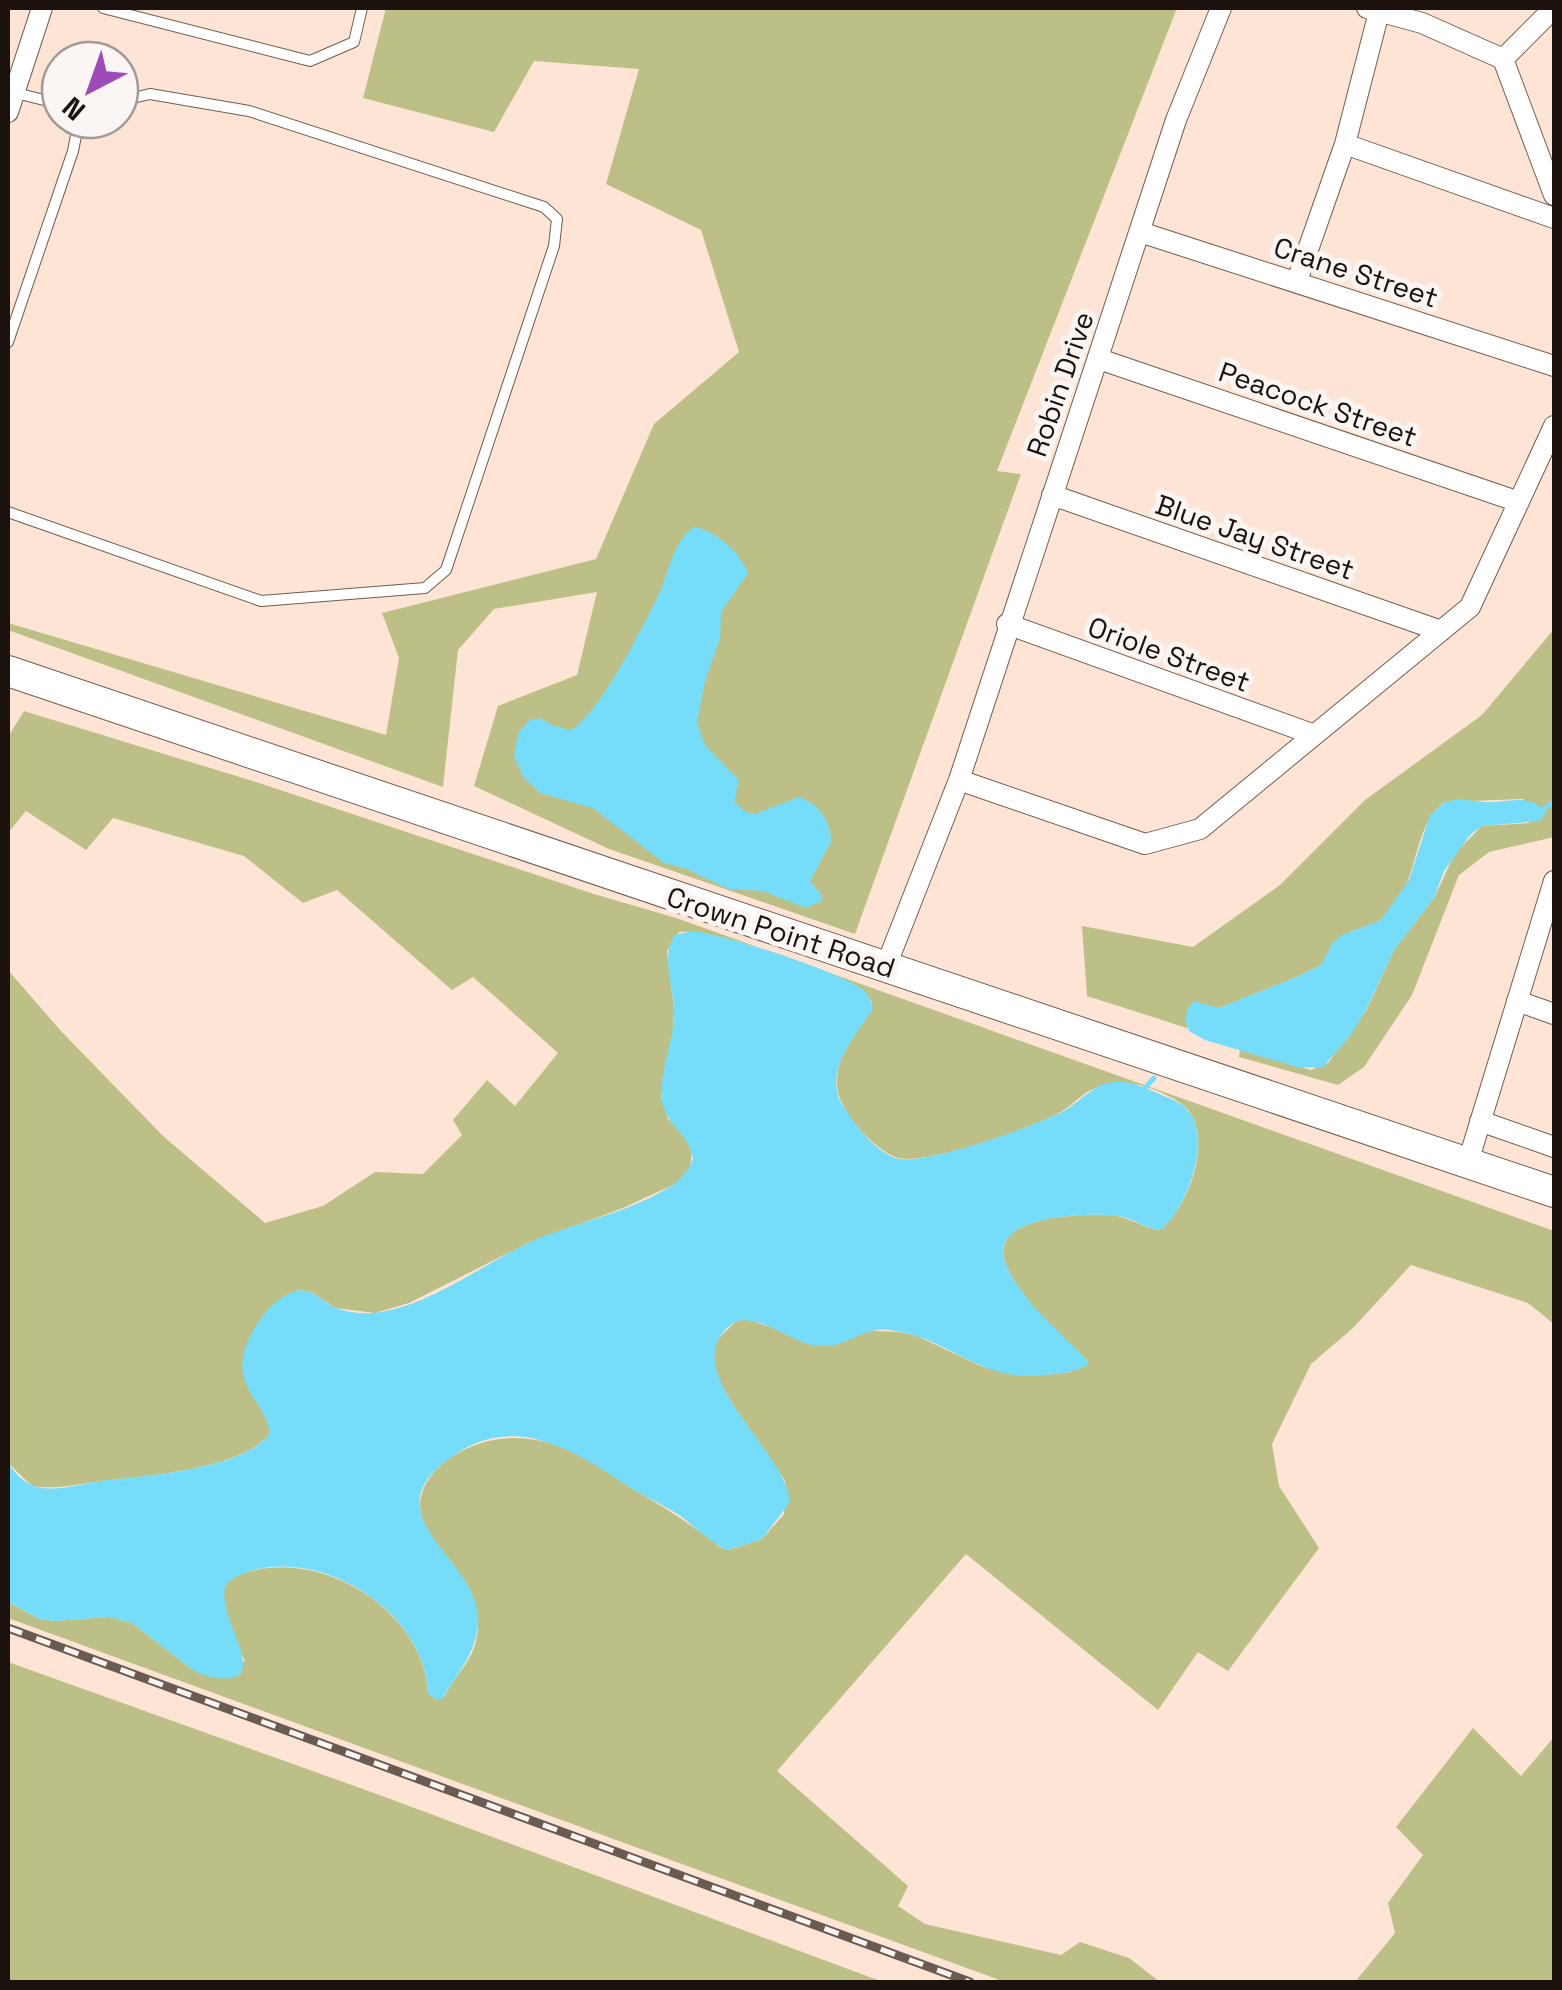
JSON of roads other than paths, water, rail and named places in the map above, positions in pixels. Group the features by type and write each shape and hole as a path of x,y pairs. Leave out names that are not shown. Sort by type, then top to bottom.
{"main road":[{"name":"Crown Point Road","path":"8,671 1554,1192"}],"street":[{"path":"10,98 42,8"},
{"name":"Robin Drive","path":"886,966 958,780 1176,120 1221,8"},
{"path":"1503,59 1554,8"},
{"path":"1296,281 1345,144 1373,10 1422,23 1503,59 1554,195"},
{"path":"1345,144 1554,218"},
{"name":"Crane Street","path":"1140,232 1554,366"},
{"name":"Peacock Street","path":"1099,358 1520,502"},
{"path":"958,780 1145,844 1200,829 1470,607 1554,426"},
{"name":"Blue Jay Street","path":"1052,495 1441,631"},
{"name":"Oriole Street","path":"1008,624 1312,734"},
{"path":"1468,1162 1554,881"},
{"path":"1517,1001 1554,1014"},
{"path":"1480,1121 1554,1146"}],"lane":[{"path":"103,8 310,61 354,42 362,8"},
{"path":"8,512 261,601 425,588 446,570 554,246 557,219 544,207 249,111 150,94 140,96"},
{"path":"10,98 40,102"},
{"path":"8,342 75,140"}],"water":[{"path":"694,527 726,544 748,573 721,612 720,638 705,681 697,723 705,745 739,780 734,802 746,812 755,814 799,797 818,809 826,821 831,842 810,881 822,896 821,901 806,908 763,891 729,889 664,863 593,808 540,793 523,777 514,756 518,733 530,720 540,718 571,730 594,707 643,626 676,549"},
{"path":"1528,801 1546,813 1539,821 1482,826 1470,835 1444,871 1434,898 1394,950 1351,1035 1322,1068 1297,1067 1205,1040 1189,1031 1186,1015 1194,1001 1219,1008 1294,978 1321,965 1333,942 1342,935 1381,920 1409,880 1430,815 1445,802"},
{"path":"692,931 780,954 849,981 866,993 873,1009 840,1062 836,1086 840,1101 859,1128 895,1158 929,1157 1004,1135 1062,1112 1092,1090 1113,1082 1141,1086 1189,1112 1198,1140 1193,1174 1179,1207 1161,1230 1118,1216 1063,1216 1023,1227 1009,1236 1003,1249 1007,1267 1023,1293 1088,1365 1061,1373 1021,1376 982,1366 911,1334 872,1331 823,1346 800,1341 758,1322 736,1321 718,1340 715,1361 722,1384 784,1481 790,1502 762,1539 728,1550 673,1511 563,1449 519,1436 468,1447 432,1474 420,1495 421,1515 473,1595 478,1617 471,1651 442,1699 436,1700 428,1693 423,1665 411,1639 393,1616 370,1596 316,1571 259,1569 236,1577 225,1586 226,1609 243,1665 241,1674 224,1679 194,1671 132,1623 109,1617 39,1619 8,1602 8,1463 28,1483 53,1489 192,1469 239,1455 270,1433 243,1374 245,1349 270,1307 285,1296 305,1291 334,1307 353,1312 392,1310 432,1295 544,1236 640,1202 681,1178 693,1159 688,1144 666,1113 662,1084 674,1022 669,951 675,935"}],"waterway":[{"path":"1540,811 1554,802"},
{"path":"1143,1090 1154,1078"}],"railway":[{"path":"8,1628 970,1982"}]}
